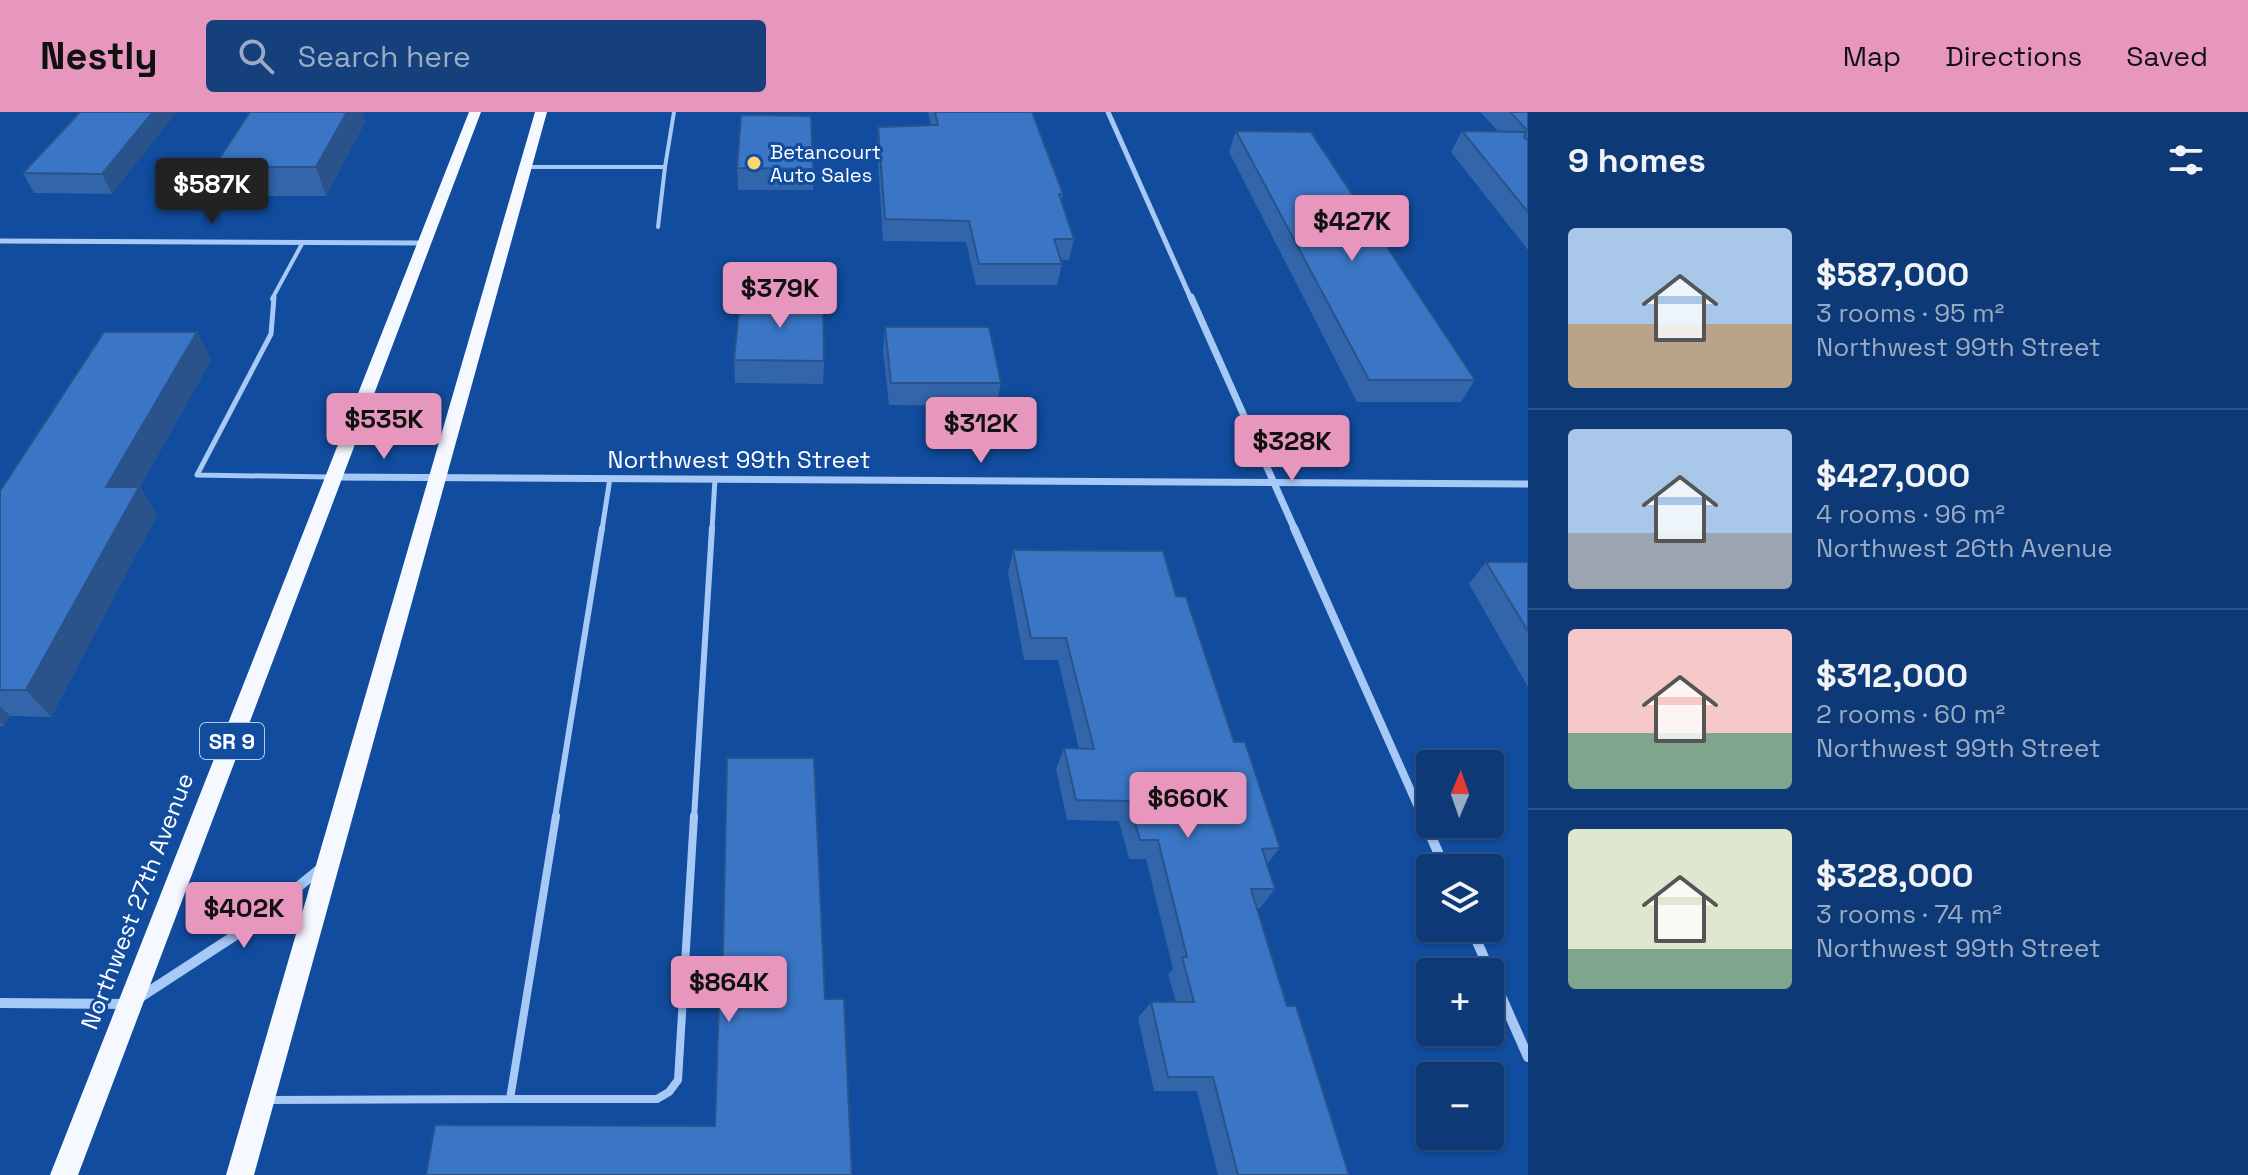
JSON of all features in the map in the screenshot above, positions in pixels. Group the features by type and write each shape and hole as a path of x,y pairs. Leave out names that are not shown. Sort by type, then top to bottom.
{"main road":[{"name":"Northwest 27th Avenue","path":"64,1175 475,112"},
{"path":"240,1175 332,860 434,477 541,112"}],"street":[{"path":"1108,112 1439,854"},
{"path":"0,241 424,243"},
{"name":"Northwest 99th Street","path":"334,477 1528,484"},
{"path":"0,1003 129,1004 251,925 332,860"},
{"path":"1477,942 1528,1057"}],"lane":[{"path":"658,227 674,112"},
{"path":"525,167 665,167"},
{"path":"303,242 272,300 271,334 197,475 334,477"},
{"path":"510,1099 610,478"},
{"path":"262,1101 646,1101 669,1092 678,1080 715,479"}],"building":[{"path":"80,112 153,112 102,174 23,173"},
{"path":"250,112 347,112 316,167 214,167"},
{"path":"935,112 1032,112 1063,194 1059,194 1074,239 1054,239 1062,264 979,264 969,221 885,219 878,127 938,125"},
{"path":"1510,112 1528,112 1528,131"},
{"path":"741,115 811,116 813,169 737,168"},
{"path":"1236,131 1311,132 1475,380 1369,380"},
{"path":"1462,131 1526,132 1528,212"},
{"path":"740,299 823,300 824,361 734,360"},
{"path":"885,327 989,327 1001,383 891,383"},
{"path":"104,332 197,332 106,487 139,487 26,690 0,690 0,491"},
{"path":"1013,550 1163,551 1176,596 1186,597 1234,742 1245,742 1280,848 1262,849 1275,889 1251,889 1287,1006 1296,1006 1349,1175 1238,1175 1213,1077 1168,1077 1151,1002 1194,1002 1182,957 1187,957 1158,840 1140,840 1129,801 1076,800 1064,748 1094,749 1066,638 1031,638"},
{"path":"1486,562 1528,562 1528,631"},
{"path":"727,758 814,758 825,999 844,999 852,1175 426,1175 435,1125 715,1126 719,999 722,999"}],"place":[{"name":"Betancourt Auto Sales","path":"754,163"}]}
